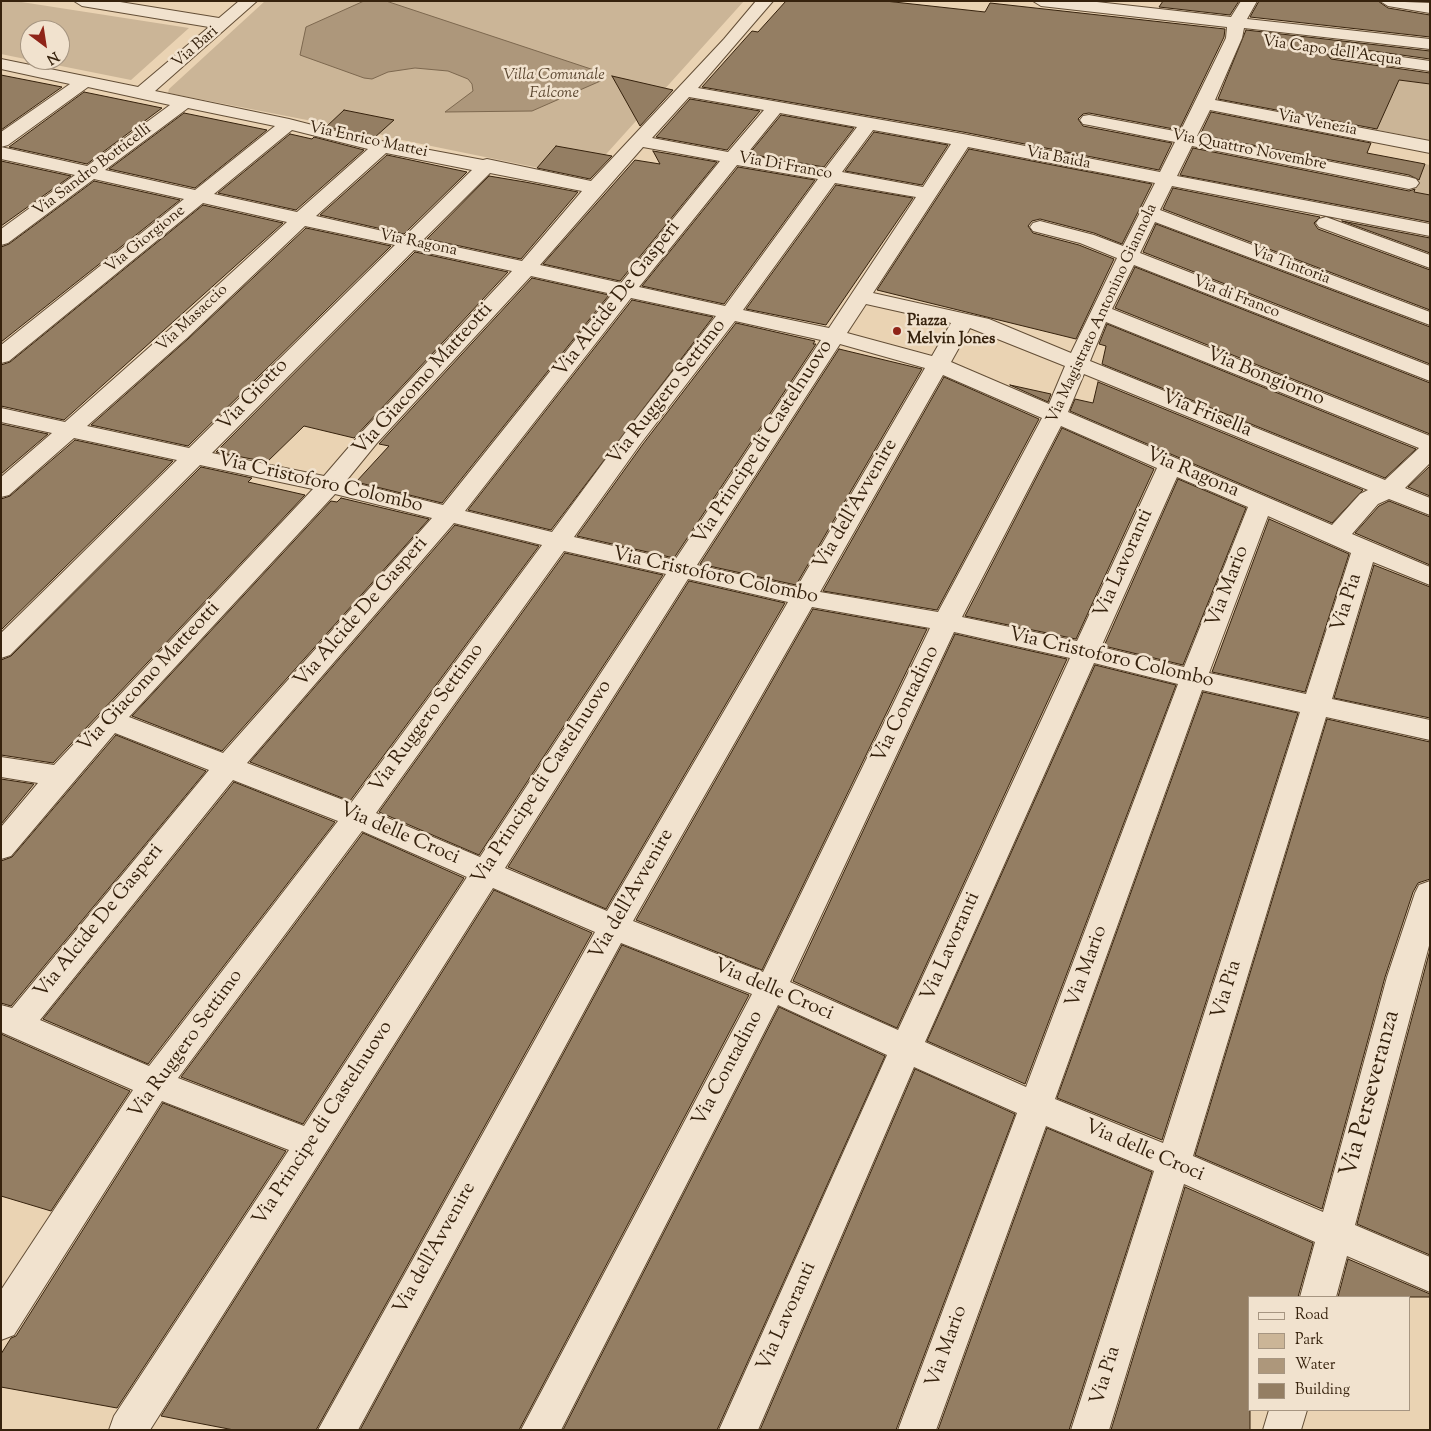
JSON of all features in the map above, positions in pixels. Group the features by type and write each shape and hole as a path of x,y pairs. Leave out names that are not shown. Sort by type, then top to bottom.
{"street":[{"path":"82,1 141,5 223,24"},
{"name":"Via Bari","path":"142,93 249,1"},
{"name":"Via Giacomo Matteotti","path":"1,848 60,776 110,720 330,485 369,438 526,268 595,188 640,141 765,1"},
{"path":"1041,1 1146,7 1235,31 1430,44"},
{"name":"Via Magistrato Antonino Giannola","path":"946,622 1055,416 1100,312 1204,103 1249,1"},
{"path":"1388,1 1430,8"},
{"name":"Via Capo dell'Acqua","path":"1235,31 1272,44"},
{"path":"1387,60 1388,40"},
{"name":"Via Capo dell'Acqua","path":"1320,50 1430,66"},
{"name":"Via Enrico Mattei","path":"1,64 289,124 383,146 487,165 595,188"},
{"path":"1,141 86,82"},
{"name":"Via Baida","path":"685,91 963,140 1430,230"},
{"name":"Via Sandro Botticelli","path":"1,239 185,102"},
{"name":"Via Venezia","path":"1204,103 1430,147"},
{"name":"Via Alcide De Gasperi","path":"10,1021 227,767 449,514 625,290 777,106"},
{"name":"Via Quattro Novembre","path":"1089,120 1410,183"},
{"name":"Via Giorgione","path":"1,356 289,124"},
{"name":"Via Ruggero Settimo","path":"1,1323 155,1084 358,817 557,541 633,438 730,313 832,176 868,124"},
{"name":"Via Principe di Castelnuovo","path":"128,1430 681,570 963,140"},
{"name":"Via Di Franco","path":"640,141 929,194"},
{"name":"Via Masaccio","path":"1,490 179,333 302,218 383,146"},
{"name":"Via Ragona","path":"1,153 834,336 946,369 1430,577"},
{"name":"Via Giotto","path":"1,649 487,165"},
{"path":"1299,205 1316,220 1430,262"},
{"name":"Via Tintoria","path":"1150,213 1430,319"},
{"name":"Via di Franco","path":"1040,227 1087,239 1430,374"},
{"name":"Via Frisella","path":"860,296 973,322 1079,363 1430,507"},
{"name":"Via Bongiorno","path":"1100,312 1430,444"},
{"path":"946,369 973,322"},
{"name":"Via dell'Avvenire","path":"336,1430 614,926 803,597 946,369"},
{"name":"Via Cristoforo Colombo","path":"1,415 330,485 557,541 803,597 946,622 1085,652 1193,679 1430,730"},
{"path":"1336,536 1369,499 1390,490 1430,450"},
{"name":"Via Lavoranti","path":"738,1430 906,1049 1170,465"},
{"name":"Via Mario","path":"917,1430 1193,679 1261,504"},
{"name":"Via Pia","path":"1090,1430 1365,549"},
{"name":"Via Contadino","path":"540,1430 771,988 946,622"},
{"name":"Via delle Croci","path":"110,720 358,817 614,926 771,988 1037,1107 1173,1163 1334,1235 1430,1275"},
{"path":"1,767 60,776"},
{"name":"Via Perseveranza","path":"1318,1296 1403,977 1430,893"},
{"path":"10,1021 155,1084 312,1144"},
{"path":"1282,1430 1288,1411"}],"green space":[{"path":"1,1 15,1 189,28 131,80 70,68 70,20 20,20 20,58 1,54"},
{"name":"Villa Comunale Falcone","path":"265,1 744,1 590,172 578,176 379,134 168,93 169,89"},
{"path":"1399,80 1430,84 1430,140 1372,129 1380,119 1387,93 1393,94"},
{"path":"1425,164 1430,165 1430,195 1414,192"}],"water":[{"path":"364,1 386,1 603,73 598,76 605,79 532,111 445,112 473,91 472,84 468,79 448,71 415,68 388,72 372,79 364,78 300,55 306,27"}],"building":[{"path":"786,1 885,1 985,12 990,3 1225,29 1224,37 1179,130 1089,113 1083,114 1078,119 1083,126 1172,143 1159,170 963,132 702,87 752,31 758,32"},
{"path":"1163,1 1239,1 1230,15 1159,7"},
{"path":"1259,1 1378,1 1388,8 1430,15 1430,37 1250,17"},
{"path":"1246,30 1430,51 1430,59 1337,46 1330,48 1326,53 1331,59 1430,73 1430,84 1399,80 1377,129 1218,99"},
{"path":"1,75 62,87 1,130"},
{"path":"612,76 673,90 640,126"},
{"path":"84,92 162,108 87,164 9,147"},
{"path":"690,99 760,111 727,150 656,137"},
{"path":"344,110 394,120 374,138 326,127"},
{"path":"1211,112 1371,143 1367,153 1425,164 1419,180 1409,175 1200,135"},
{"path":"184,113 267,130 195,188 109,169"},
{"path":"781,115 854,128 824,167 749,154"},
{"path":"874,132 948,145 922,185 845,171"},
{"path":"290,134 312,139 314,137 364,150 296,210 218,193"},
{"path":"556,146 612,156 590,179 537,168"},
{"path":"1193,148 1409,191 1415,189 1414,192 1430,195 1430,222 1180,175"},
{"path":"969,149 1152,184 1122,244 1094,233 1040,219 1032,221 1028,226 1033,233 1079,245 1114,259 1076,339 877,290"},
{"path":"653,151 717,162 620,281 543,264 635,160 660,164"},
{"path":"387,155 467,172 404,234 320,215"},
{"path":"1,161 71,176 1,226"},
{"path":"738,167 815,180 724,304 642,286"},
{"path":"489,176 578,192 521,259 427,239"},
{"path":"94,181 180,200 1,342 1,247 9,244"},
{"path":"836,185 913,198 826,325 746,309"},
{"path":"1173,188 1320,217 1314,223 1318,229 1430,270 1430,310 1163,209"},
{"path":"203,205 283,223 64,420 1,406 1,365 10,362"},
{"path":"1342,221 1430,238 1430,253"},
{"path":"1156,224 1430,327 1430,364 1143,252"},
{"path":"306,228 391,246 188,446 91,425 188,339"},
{"path":"415,252 508,272 354,438 304,426 267,462 216,452"},
{"path":"1135,267 1430,383 1430,434 1115,308"},
{"path":"532,278 609,295 442,503 356,482 389,446 379,444"},
{"path":"632,300 713,317 551,530 468,510"},
{"path":"736,323 815,341 813,344 816,344 674,558 577,536 643,444"},
{"path":"1107,324 1416,449 1385,478 1102,364 1106,346 1099,344"},
{"path":"839,349 922,369 796,585 700,564"},
{"path":"944,377 1039,419 937,610 823,591"},
{"path":"1098,382 1363,490 1332,523 1070,411 1075,399 1093,403"},
{"path":"1010,385 1051,394 1048,402"},
{"path":"1,424 48,434 1,474"},
{"path":"1062,428 1154,469 1076,639 965,616"},
{"path":"75,440 173,461 1,630 1,499 10,496"},
{"path":"1430,466 1430,496 1408,487"},
{"path":"201,467 252,478 248,482 305,495 53,763 1,755 1,660 11,656"},
{"path":"1178,479 1246,508 1183,665 1104,646"},
{"path":"341,498 429,519 222,751 132,716 331,501 337,502"},
{"path":"1389,501 1430,517 1430,565 1355,533 1379,506"},
{"path":"1269,519 1349,554 1305,692 1212,672"},
{"path":"455,525 539,546 350,801 250,762"},
{"path":"565,553 663,575 479,855 379,812"},
{"path":"1374,565 1430,587 1430,718 1334,698"},
{"path":"689,581 785,603 606,909 508,867"},
{"path":"813,609 927,629 762,970 636,920"},
{"path":"955,634 1067,659 897,1028 793,981"},
{"path":"1095,665 1176,685 1025,1084 927,1041"},
{"path":"1203,692 1298,713 1162,1140 1057,1098"},
{"path":"1327,719 1430,742 1430,879 1418,883 1413,892 1385,977 1322,1209 1195,1155"},
{"path":"116,735 206,771 11,1006 1,1003 1,861 12,857"},
{"path":"1,779 34,784 1,824"},
{"path":"234,782 335,822 148,1064 43,1019"},
{"path":"363,833 464,878 303,1124 181,1077"},
{"path":"494,890 592,933 316,1430 234,1430 161,1416"},
{"path":"622,945 749,995 519,1430 360,1430"},
{"path":"1430,950 1430,1255 1357,1224"},
{"path":"779,1007 885,1056 717,1430 563,1430"},
{"path":"1,1034 130,1091 51,1211 1,1196"},
{"path":"915,1069 1015,1114 896,1430 760,1430"},
{"path":"163,1103 286,1151 117,1408 1,1387 1,1354 11,1338 16,1336"},
{"path":"1047,1128 1152,1172 1069,1430 938,1430"},
{"path":"1185,1187 1313,1243 1298,1296 1248,1296 1248,1411 1250,1411 1250,1430 1111,1430"},
{"path":"1348,1259 1430,1294 1430,1297 1338,1296"}],"place":[{"name":"Piazza Melvin Jones","path":"897,331"}]}
